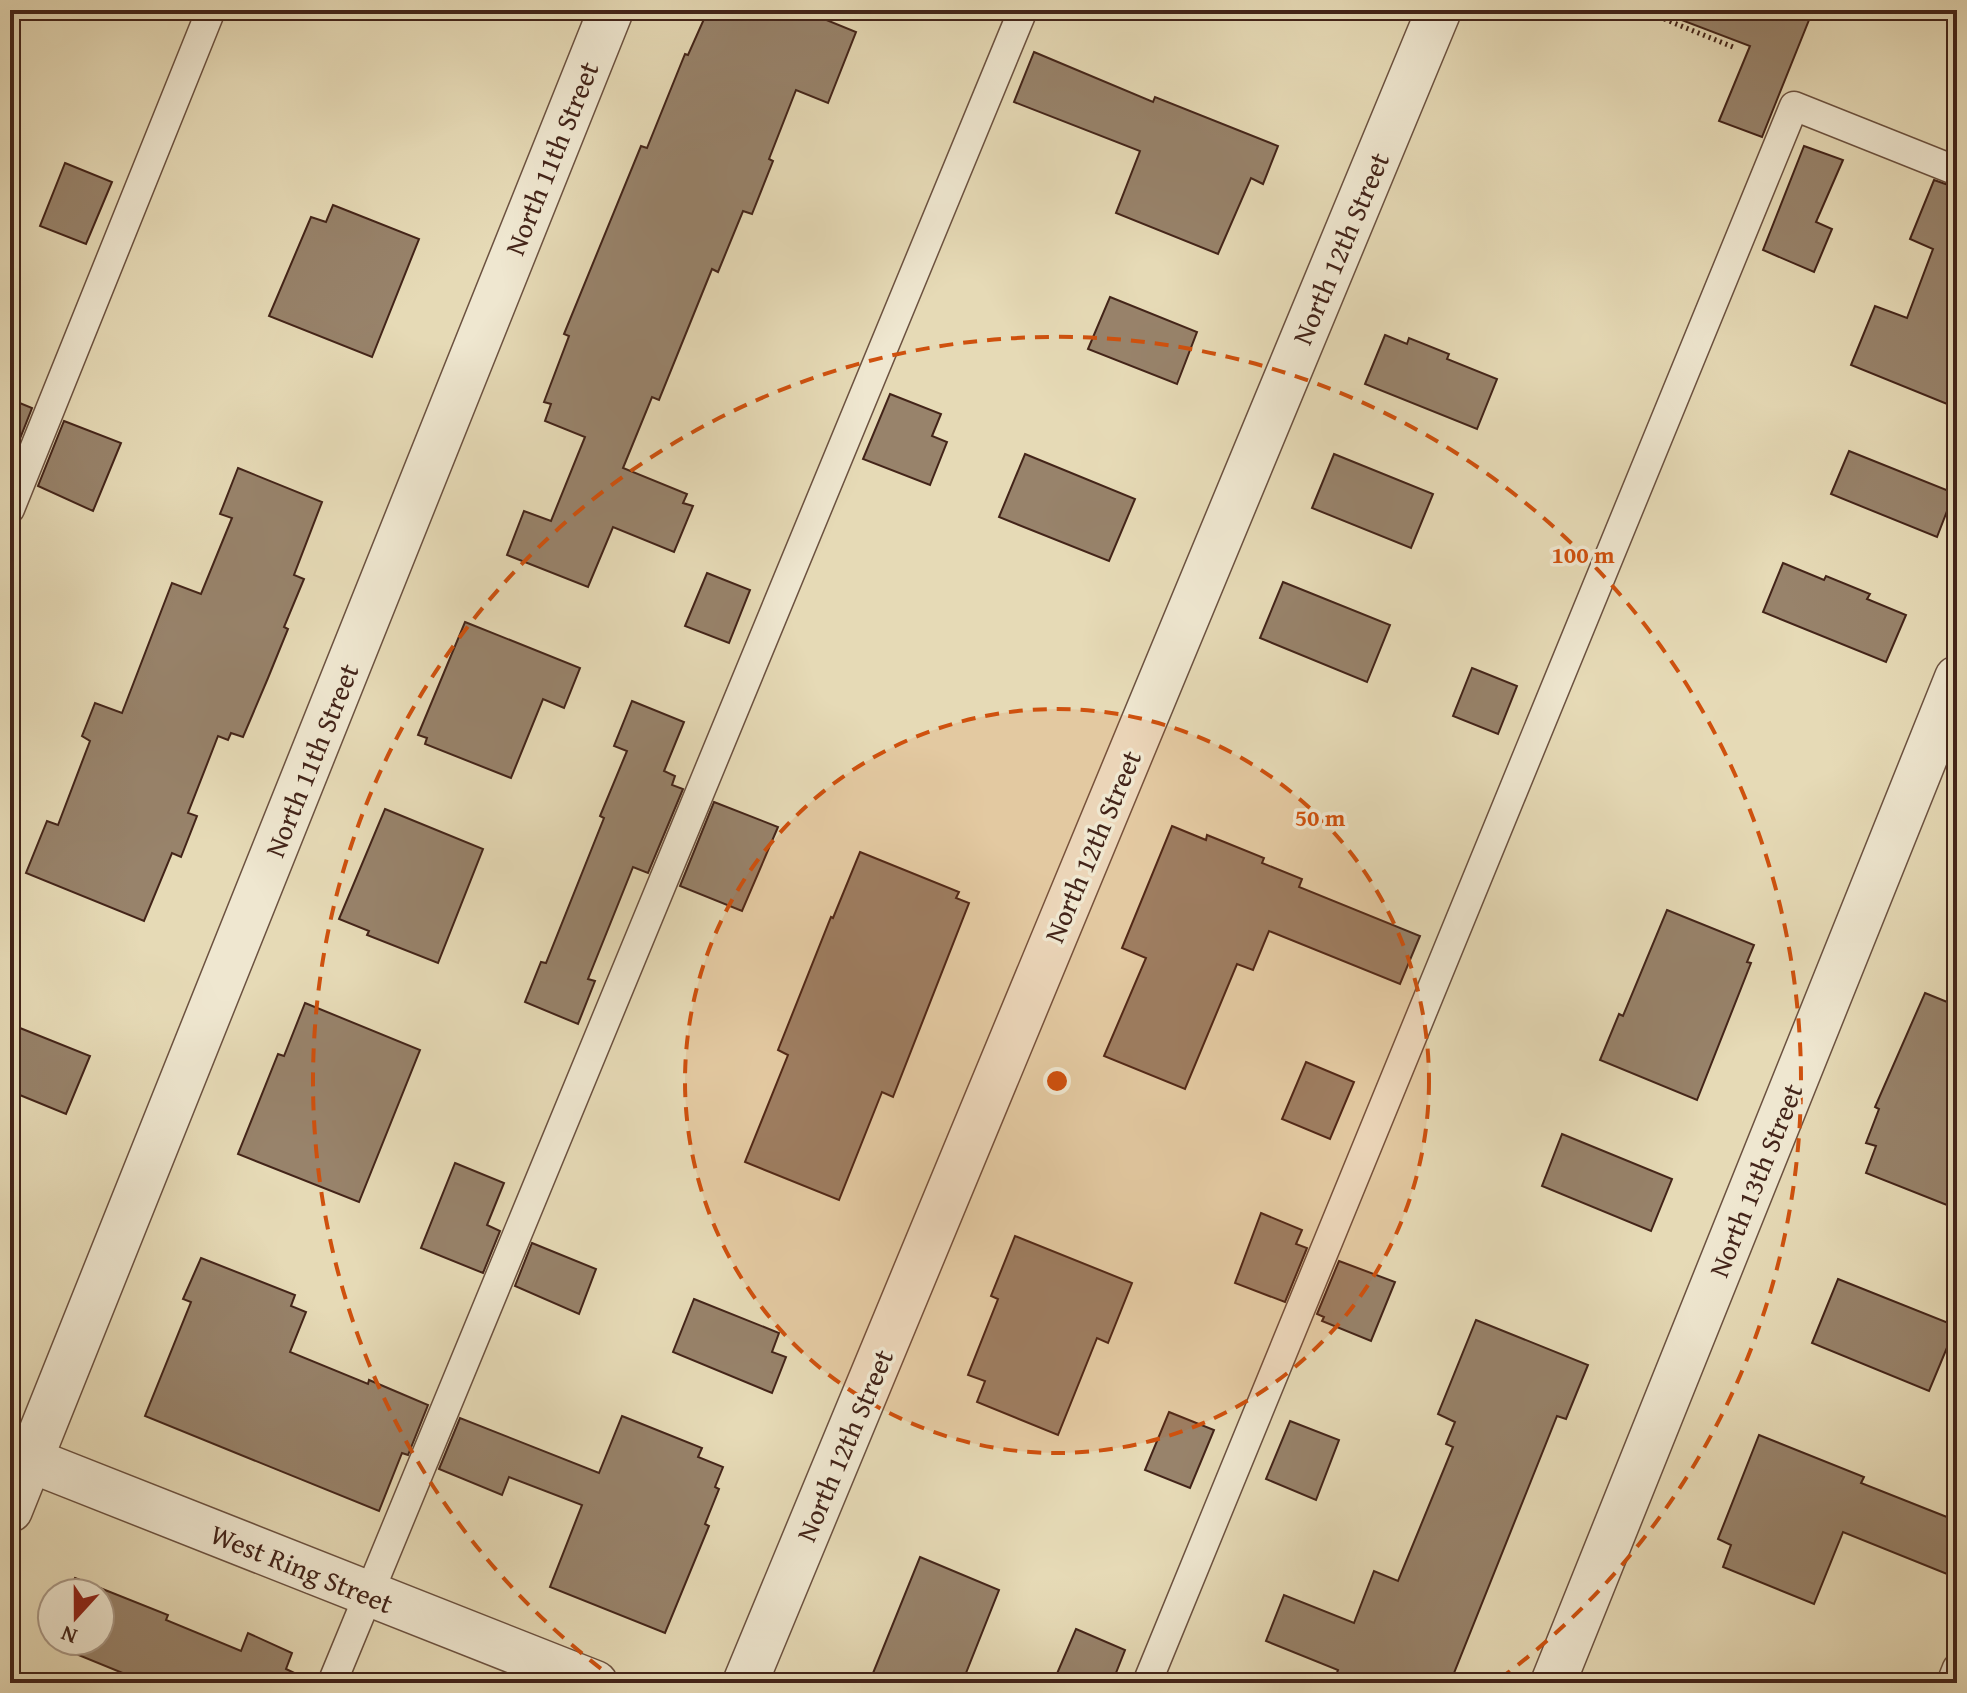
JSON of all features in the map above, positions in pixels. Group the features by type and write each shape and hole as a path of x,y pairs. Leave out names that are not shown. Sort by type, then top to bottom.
{"street":[{"name":"North 11th Street","path":"10,1510 20,1456 611,10"},
{"name":"North 12th Street","path":"745,1683 1439,10"},
{"name":"North 13th Street","path":"1553,1683 1957,678"},
{"name":"West Ring Street","path":"20,1456 595,1683"}],"lane":[{"path":"10,509 211,10"},
{"path":"332,1683 1023,10"},
{"path":"1147,1683 1794,106 1957,171"},
{"path":"1951,1683 1957,1668"}],"path":[{"path":"1642,10 1733,47"}],"building":[{"path":"708,10 802,10 856,32 828,103 796,90 752,214 743,211 718,272 712,269 659,400 652,397 623,468 687,494 683,503 693,506 674,552 613,527 588,587 507,555 524,511 551,521 585,437 545,421 551,404 544,402 569,336 564,334 641,146 647,148 685,54 688,55"},
{"path":"1664,10 1813,10 1762,137 1719,121 1750,46 1663,13"},
{"path":"1034,52 1153,102 1155,97 1278,146 1263,184 1251,178 1218,254 1116,213 1140,151 1014,102"},
{"path":"1804,146 1843,160 1816,222 1832,229 1814,272 1763,250"},
{"path":"65,163 112,182 86,244 40,226"},
{"path":"1934,180 1957,188 1957,408 1851,365 1875,306 1907,318 1933,249 1910,239"},
{"path":"333,205 419,239 372,357 269,316 311,217 326,222"},
{"path":"1110,297 1197,332 1177,384 1088,349"},
{"path":"1385,335 1407,344 1409,338 1449,354 1447,359 1497,379 1477,429 1365,384"},
{"path":"890,394 941,414 932,436 947,442 930,485 863,459"},
{"path":"10,399 32,408 10,464"},
{"path":"64,421 121,443 93,511 38,486"},
{"path":"1849,451 1954,493 1937,537 1831,494"},
{"path":"1025,454 1135,499 1109,561 999,517"},
{"path":"1334,454 1433,494 1411,548 1312,508"},
{"path":"238,468 322,502 294,575 304,579 284,627 288,629 243,737 231,733 228,740 218,736 188,813 197,816 181,857 172,853 144,921 26,873 47,821 58,825 90,741 82,736 95,703 122,713 172,583 201,594 232,518 220,514"},
{"path":"1783,563 1870,594 1867,599 1906,615 1886,662 1763,612"},
{"path":"707,573 750,590 729,643 685,626"},
{"path":"1283,582 1390,625 1367,682 1260,638"},
{"path":"465,622 580,668 564,708 543,699 511,778 425,744 427,738 418,735"},
{"path":"1472,668 1517,686 1498,734 1453,716"},
{"path":"632,701 684,722 664,771 675,776 672,785 683,789 648,873 633,867 588,979 595,981 578,1024 525,1002 541,962 546,963 604,818 600,816 627,751 614,746"},
{"path":"714,802 778,827 742,911 680,886"},
{"path":"385,809 483,849 438,963 367,935 369,931 339,919"},
{"path":"1172,826 1206,840 1207,835 1264,858 1262,863 1302,879 1299,887 1420,936 1400,984 1269,931 1253,970 1237,964 1185,1089 1104,1056 1146,958 1122,948"},
{"path":"860,852 959,892 956,898 969,903 893,1097 882,1092 839,1200 745,1162 788,1055 778,1050"},
{"path":"1667,910 1754,945 1747,962 1751,963 1697,1100 1600,1060 1619,1014 1623,1016"},
{"path":"1925,993 1957,1006 1957,1209 1866,1173 1876,1146 1866,1143 1879,1109 1875,1107"},
{"path":"305,1003 420,1050 359,1202 238,1154 278,1054 284,1056"},
{"path":"10,1024 90,1056 66,1114 10,1091"},
{"path":"1306,1062 1354,1082 1330,1139 1282,1119"},
{"path":"1562,1134 1672,1179 1651,1231 1542,1186"},
{"path":"455,1163 504,1183 487,1225 500,1231 483,1273 421,1248"},
{"path":"1261,1213 1302,1230 1296,1244 1307,1248 1285,1302 1235,1283"},
{"path":"1015,1236 1132,1283 1108,1343 1097,1338 1058,1435 977,1402 985,1381 968,1375 998,1299 991,1296"},
{"path":"532,1243 596,1269 579,1314 515,1286"},
{"path":"201,1258 295,1295 291,1306 306,1312 290,1352 428,1405 408,1455 402,1453 379,1511 145,1416 191,1302 183,1299"},
{"path":"1339,1261 1395,1282 1371,1341 1322,1321 1324,1317 1317,1314"},
{"path":"1838,1279 1956,1326 1929,1391 1812,1343"},
{"path":"694,1299 779,1333 772,1352 786,1357 772,1393 673,1352"},
{"path":"1476,1320 1588,1365 1566,1419 1557,1416 1450,1683 1333,1683 1338,1670 1266,1641 1284,1595 1354,1623 1374,1571 1398,1581 1453,1447 1446,1444 1455,1422 1438,1414"},
{"path":"1169,1412 1214,1430 1190,1488 1145,1470"},
{"path":"622,1416 702,1448 698,1457 723,1467 715,1487 719,1489 705,1524 709,1526 665,1633 550,1587 582,1505 509,1477 502,1495 439,1469 460,1418 599,1473"},
{"path":"1290,1421 1339,1440 1316,1500 1266,1479"},
{"path":"1759,1435 1864,1477 1861,1483 1957,1521 1957,1578 1843,1532 1814,1604 1723,1567 1731,1545 1718,1539"},
{"path":"920,1557 999,1590 962,1683 869,1683"},
{"path":"116,1594 168,1615 166,1620 241,1651 248,1633 292,1653 286,1669 315,1683 147,1683 83,1657 116,1657"},
{"path":"1076,1629 1125,1650 1112,1683 1053,1683"}]}
